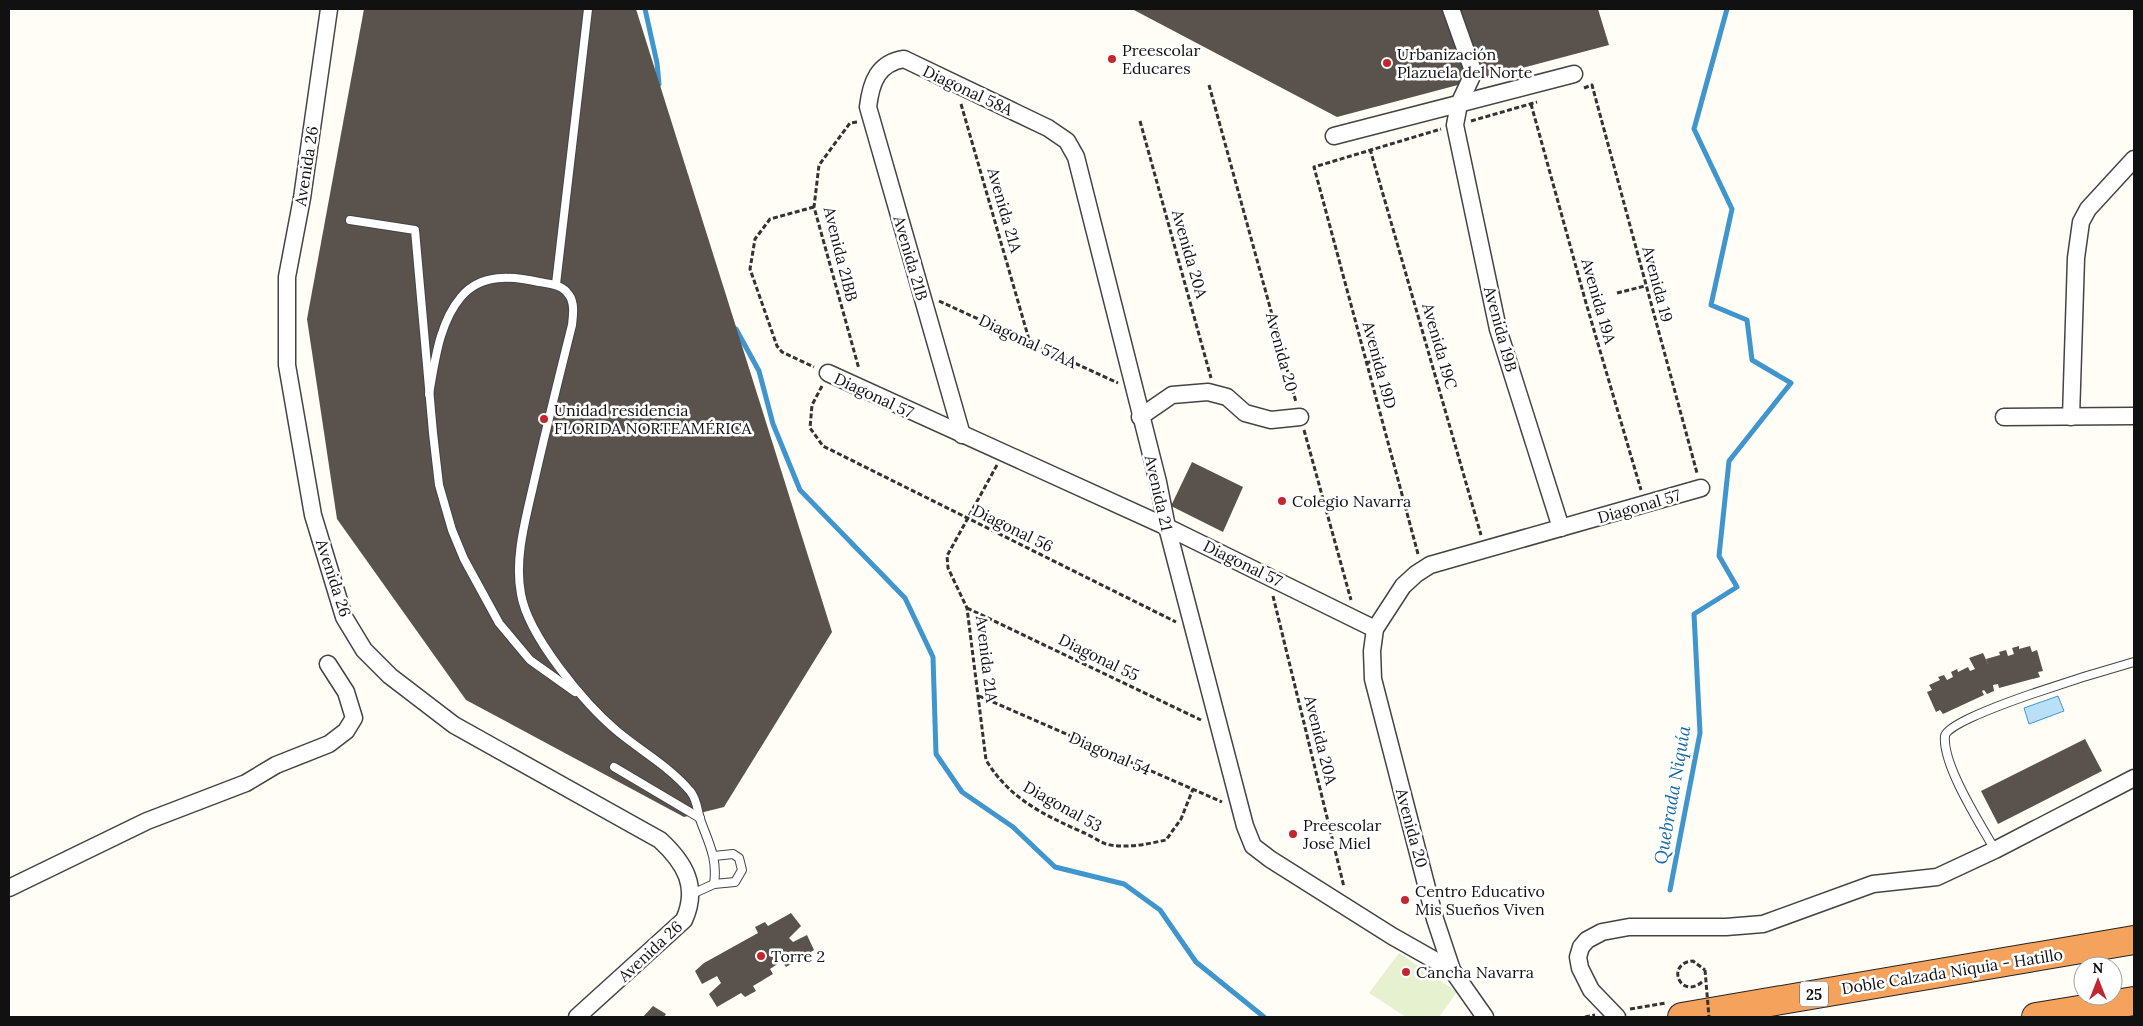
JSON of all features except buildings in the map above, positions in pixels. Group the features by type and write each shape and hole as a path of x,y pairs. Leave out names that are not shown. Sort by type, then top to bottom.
{"highway":[{"name":"Doble Calzada Niquia - Hatillo","path":"1682,1017 2134,940"},
{"path":"2036,1017 2134,1001"}],"street":[{"name":"Avenida 26","path":"329,9 302,198 287,277 287,365 314,515 344,617 364,650 390,676 454,725 660,840 678,856 687,875 692,894 690,908 684,920 576,1017"},
{"path":"1451,9 1472,68 1472,76 1459,104"},
{"name":"Diagonal 58A","path":"874,82 884,66 892,61 904,60 1048,128 1067,141"},
{"path":"1334,136 1574,74"},
{"name":"Avenida 21B","path":"874,82 868,107 962,435"},
{"name":"Avenida 19B","path":"1459,104 1455,125 1498,329 1561,528"},
{"name":"Avenida 21","path":"1067,141 1076,156 1167,526 1241,810 1253,846 1270,859 1349,909"},
{"path":"2071,417 2076,258 2081,222 2088,209 2134,159"},
{"name":"Diagonal 57","path":"828,373 1167,526 1375,629 1403,586 1430,565 1701,488"},
{"path":"1140,417 1172,395 1208,392 1227,397 1245,413 1271,420 1300,417"},
{"path":"2004,417 2134,416"},
{"name":"Avenida 20","path":"1375,629 1372,651 1373,679 1435,918 1452,970 1485,1017"},
{"path":"9,888 147,821 246,783 276,765 329,744 346,731 354,718 346,692 328,664"},
{"path":"1618,1017 1591,990 1580,968 1578,957 1581,948 1587,940 1602,932 1629,927 1726,927 1762,924 1873,884 1937,877 1995,850 2134,778"},
{"path":"1349,909 1452,970"}],"lane":[{"path":"556,284 588,9"},
{"path":"350,220 415,230 439,485 452,530 464,559 505,630 530,660 581,696 617,731 666,768 691,791 698,804 700,818 714,856 714,884"},
{"path":"429,394 442,334 447,320 462,296 482,282 502,277 556,284 570,295 573,308 572,325 530,499 519,575 525,610 542,640 581,696"},
{"path":"1995,850 1954,772 1946,744 1946,733 1950,727 2068,680 2134,662"},
{"path":"614,767 700,818"},
{"path":"692,894 714,884 735,882 742,870 739,858 733,854 714,856"}],"path":[{"name":"Avenida 21A","path":"955,84 1030,343"},
{"name":"Avenida 20","path":"1209,85 1356,619"},
{"name":"Avenida 19","path":"1592,85 1701,488"},
{"name":"Avenida 19A","path":"1531,104 1586,303 1646,504"},
{"name":"Avenida 21BB","path":"864,390 814,207 819,165 850,123 872,118"},
{"name":"Avenida 20A","path":"1140,121 1216,394"},
{"name":"Avenida 19C","path":"1370,149 1485,550"},
{"name":"Avenida 19D","path":"1314,167 1422,570"},
{"name":"Diagonal 57","path":"814,207 770,219 755,239 750,269 777,346 782,352 828,373"},
{"path":"1617,293 1645,286"},
{"name":"Diagonal 57AA","path":"921,292 1134,391"},
{"path":"1366,363 1380,359"},
{"name":"Diagonal 56","path":"828,373 812,405 810,428 823,446 1194,631"},
{"name":"Avenida 21A","path":"1004,454 947,556 948,568 967,608 986,760 1008,789"},
{"name":"Avenida 20A","path":"1268,576 1349,909"},
{"name":"Diagonal 55","path":"967,608 1220,729"},
{"name":"Diagonal 54","path":"979,696 1241,810"},
{"name":"Diagonal 53","path":"1008,789 1032,806 1105,843 1134,846 1166,840 1181,819 1193,789"},
{"path":"1702,982 1696,987 1689,988 1683,985 1678,979 1680,965 1686,961 1693,961 1705,970 1709,1017"}],"green space":[{"name":"Cancha Navarra","path":"1399,953 1457,992 1439,1017 1406,1017 1369,993"}],"water":[{"path":"2058,696 2064,711 2029,724 2024,708"}],"waterway":[{"path":"645,9 657,63 659,84"},
{"name":"Quebrada Niquía","path":"1670,890 1700,733 1694,614 1737,587 1719,556 1729,461 1791,383 1752,360 1747,320 1711,305 1732,209 1694,129 1727,9"},
{"path":"736,329 759,371 773,424 800,490 905,598 933,657 936,754 962,792 1013,827 1055,867 1124,884 1160,910 1196,962 1264,1017"}],"place":[{"name":"Preescolar Educares","path":"1112,59"},
{"name":"Urbanización Plazuela del Norte","path":"1387,63"},
{"name":"Unidad residencia FLORIDA NORTEAMÉRICA","path":"544,419"},
{"name":"Colegio Navarra","path":"1282,501"},
{"name":"Preescolar Jose Miel","path":"1293,834"},
{"name":"Centro Educativo Mis Sueños Viven","path":"1405,900"},
{"name":"Torre 2","path":"761,956"},
{"name":"Cancha Navarra","path":"1406,972"}]}
